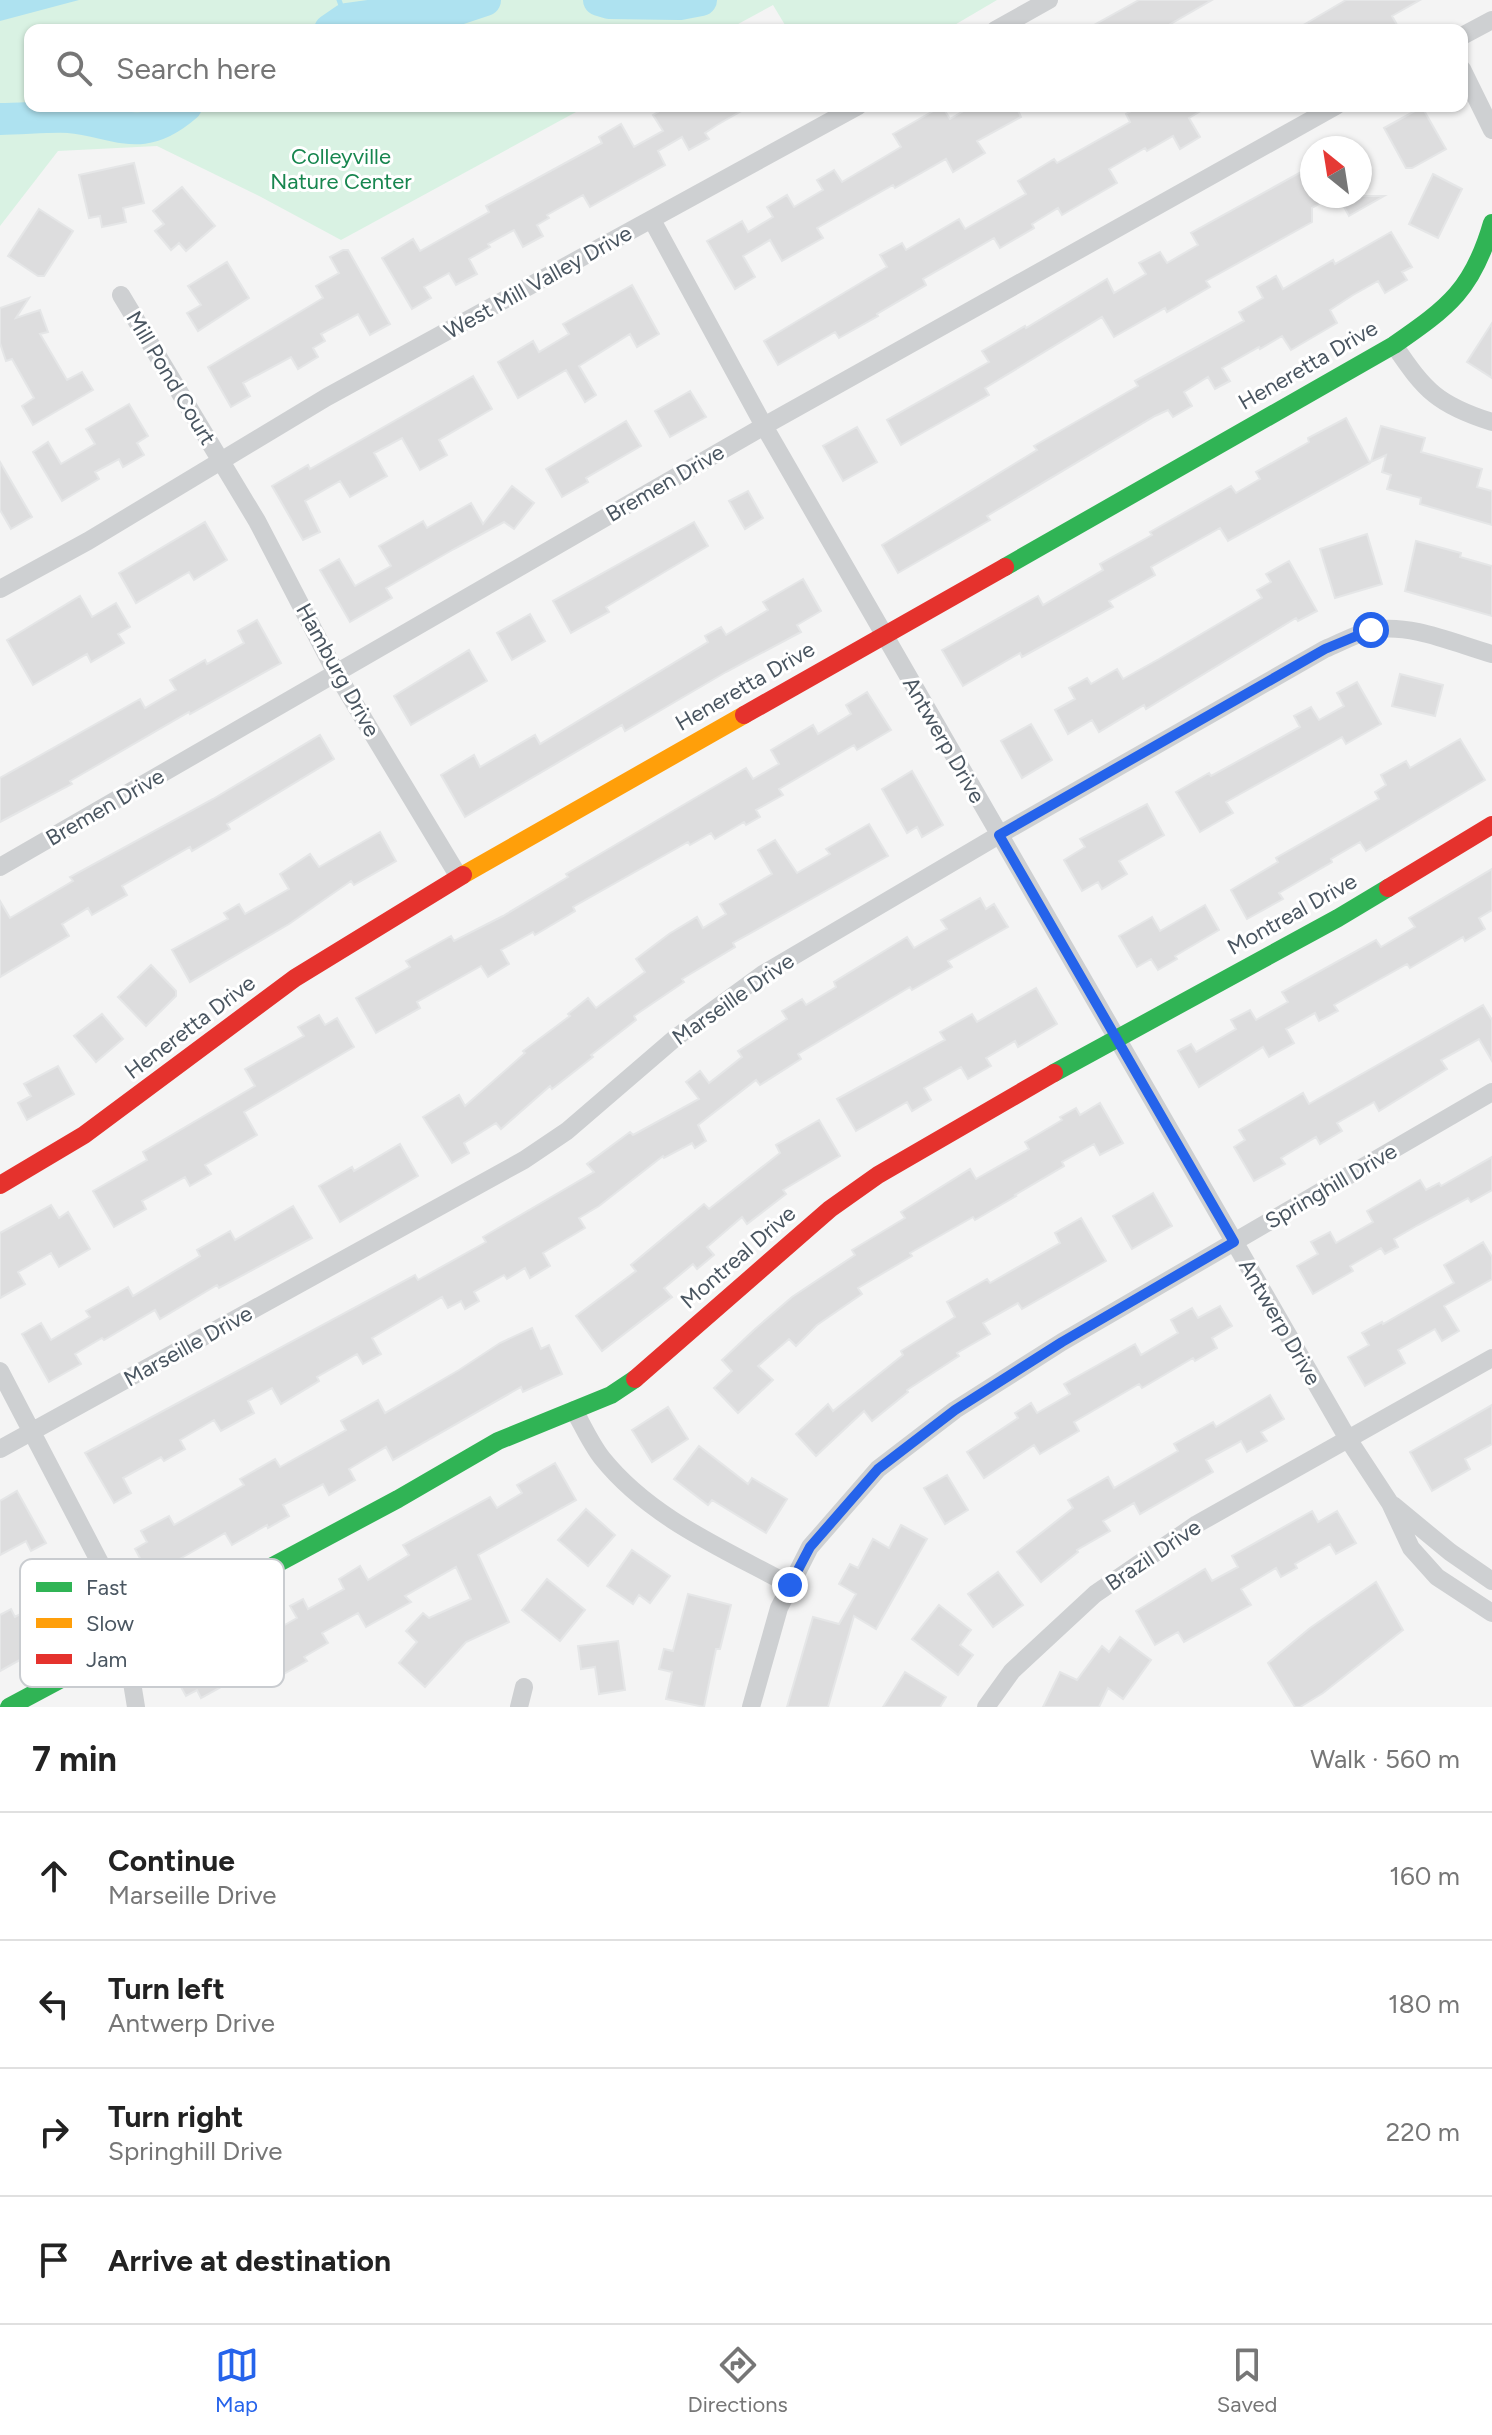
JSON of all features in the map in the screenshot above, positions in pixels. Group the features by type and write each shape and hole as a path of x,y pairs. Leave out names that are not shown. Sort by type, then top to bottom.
{"street":[{"path":"1006,24 1049,0"},
{"path":"1468,33 1492,20"},
{"path":"1468,81 1492,130"},
{"name":"West Mill Valley Drive","path":"0,589 88,541 327,397 847,112"},
{"name":"Bremen Drive","path":"0,867 764,426 1325,112"},
{"name":"Antwerp Drive","path":"652,220 764,426 1348,1439 1390,1503 1411,1548 1437,1577 1492,1613"},
{"name":"Heneretta Drive","path":"0,1185 84,1135 295,978 459,877 1394,345 1459,297 1485,250 1492,223"},
{"name":"Mill Pond Court","path":"121,295 221,461"},
{"path":"1394,345 1417,380 1442,403 1492,422"},
{"name":"Hamburg Drive","path":"221,461 257,521 336,673 459,877"},
{"name":"Marseille Drive","path":"0,1449 524,1160 567,1131 674,1039 763,974 1325,649 1371,630 1418,633 1492,654"},
{"name":"Montreal Drive","path":"284,1560 498,1441 611,1395 642,1375 791,1241 854,1192 1116,1037 1338,918 1492,825"},
{"name":"Springhill Drive","path":"751,1707 767,1645 790,1585 810,1547 878,1469 955,1410 1062,1342 1492,1092"},
{"name":"Brazil Drive","path":"986,1707 1012,1671 1095,1594 1197,1524 1492,1358"},
{"path":"0,1371 98,1559"},
{"path":"574,1410 601,1456 626,1484 648,1502 670,1519 790,1585"},
{"name":"Antwerp Drive","path":"1390,1503 1450,1552 1492,1581"},
{"name":"Montreal Drive","path":"9,1707 46,1687"},
{"path":"133,1687 136,1707"},
{"path":"519,1707 524,1687"}],"green space":[{"name":"Colleyville Nature Center","path":"0,0 997,0 956,24 784,24 773,5 738,24 24,24 24,112 576,112 341,240 157,146 58,151 0,226"}],"water":[{"path":"0,0 79,0 0,21"}],"building":[{"path":"1139,0 1212,0 1170,24 1096,24"},
{"path":"1346,0 1420,0 1392,16 1397,24 1305,24"},
{"path":"658,112 740,112 705,133 709,139 689,150 682,137 658,151 665,165 590,207 583,195 547,215 549,218 537,225 543,236 523,247 514,230 488,244 490,247 469,259 477,274 456,285 449,273 424,287 431,298 412,309 382,258 413,239 420,251 489,212 486,206 602,143 599,137 621,124 634,147 663,131 653,115"},
{"path":"932,112 946,112 950,119 962,112 1019,112 1021,117 977,141 985,153 953,172 946,159 895,188 893,185 817,228 823,238 782,261 770,240 743,256 755,277 735,289 707,241 742,221 748,232 773,217 767,207 787,195 794,207 823,190 817,180 834,170 842,182 901,147 893,134"},
{"path":"1199,112 1189,118 1200,137 1180,149 1173,136 1147,151 1145,148 1109,169 1117,183 1062,215 1058,208 1032,224 1034,228 1000,248 994,238 923,279 926,285 878,316 839,338 835,332 778,365 764,341 887,267 880,255 902,243 906,250 959,219 965,229 1026,194 1018,181 1054,159 1057,163 1130,122 1126,114"},
{"path":"1413,112 1425,112 1446,149 1412,168 1406,168 1384,128"},
{"path":"134,163 144,203 123,208 126,222 102,227 100,216 89,218 79,175"},
{"path":"1300,173 1300,208 1312,208 1312,222 1206,281 1210,287 1167,312 1165,308 1114,337 1102,317 985,388 989,395 901,445 887,420 989,362 982,351 1107,279 1114,293 1146,274 1139,263 1160,252 1167,263 1198,245 1191,233"},
{"path":"1433,174 1462,189 1438,238 1409,224"},
{"path":"182,187 215,226 186,251 179,243 171,250 155,231 164,224 153,211"},
{"path":"1372,196 1384,196 1372,203"},
{"path":"1345,208 1363,208 1349,216"},
{"path":"39,209 73,231 44,276 38,276 8,256"},
{"path":"1391,232 1412,267 1402,272 1407,280 1385,293 1378,281 1353,295 1330,310 1337,323 1291,350 1282,336 1222,368 1230,381 1215,389 1208,377 1184,392 1192,406 1173,417 1168,410 1155,416 987,516 990,520 898,573 882,545 1037,450 1034,446 1138,386 1135,381 1244,321 1239,312 1263,298 1257,287 1276,276 1283,289"},
{"path":"348,250 390,324 370,335 358,314 321,334 325,341 313,348 318,357 298,369 291,357 243,383 250,396 231,407 208,367 323,298 316,286 339,273 330,257"},
{"path":"227,262 249,298 198,331 187,313 201,305 188,286"},
{"path":"632,285 659,334 637,347 630,334 579,366 596,395 585,402 566,370 518,398 498,362 533,341 539,352 569,334 563,324"},
{"path":"29,298 16,318 40,310 48,332 40,334 67,380 82,372 93,390 33,425 22,406 34,398 12,359 6,361 0,343 0,308"},
{"path":"1492,323 1492,378 1467,362"},
{"path":"473,376 492,409 439,440 447,455 420,470 402,438 374,453 387,476 350,497 340,481 305,501 320,532 303,540 272,486 308,465 310,469"},
{"path":"690,391 706,417 670,437 655,411"},
{"path":"129,404 148,436 137,443 144,455 123,467 119,459 95,472 99,479 62,501 33,452 48,442 61,464 95,444 86,429"},
{"path":"1346,418 1370,463 1228,541 1220,528 1151,567 1155,575 1109,601 1113,607 1022,657 1020,653 963,686 942,650 1038,596 1043,605 1103,570 1100,564 1152,535 1150,532 1231,486 1236,493 1260,479 1256,472 1309,442 1308,438"},
{"path":"626,421 641,446 586,478 588,482 562,497 546,469"},
{"path":"1381,426 1425,438 1421,452 1482,469 1477,487 1492,491 1492,525 1420,504 1421,498 1387,489 1391,475 1382,472 1386,455 1371,462"},
{"path":"857,427 877,462 843,481 823,446"},
{"path":"0,462 32,517 11,529 0,510"},
{"path":"512,486 534,503 514,529 504,522 454,549 386,588 392,598 350,622 320,570 339,559 355,586 391,566 379,546 423,521 427,528 471,503 483,524"},
{"path":"748,491 763,518 745,529 729,501"},
{"path":"205,522 227,560 194,580 189,572 136,603 119,573"},
{"path":"694,522 708,546 606,607 609,612 571,633 553,601"},
{"path":"1367,534 1382,584 1335,598 1320,549"},
{"path":"1416,541 1461,553 1460,557 1492,566 1492,616 1405,591"},
{"path":"1289,561 1317,611 1298,621 1296,618 1146,709 1144,705 1099,732 1092,720 1068,734 1055,710 1075,699 1069,688 1087,678 1091,684 1117,669 1123,679 1159,659 1262,598 1257,590 1271,582 1266,574"},
{"path":"803,579 821,611 797,625 801,632 625,731 622,725 465,817 441,775 474,755 480,767 535,735 540,744 708,642 705,636 721,627 726,635 768,610 763,602"},
{"path":"80,596 92,617 116,603 130,627 118,634 124,643 91,662 87,654 33,685 7,640"},
{"path":"530,614 545,641 512,660 497,633"},
{"path":"257,620 281,663 189,712 70,781 72,784 0,822 0,778 140,699 145,708 176,690 170,680 244,643 238,631"},
{"path":"469,650 487,681 411,725 394,696"},
{"path":"1400,674 1443,685 1435,716 1392,706"},
{"path":"1357,682 1381,724 1346,744 1342,737 1226,802 1233,813 1200,832 1176,792 1300,727 1294,716 1311,707 1319,720 1344,706 1337,693"},
{"path":"867,692 891,730 857,750 854,745 779,789 783,795 756,810 760,817 746,825 744,822 715,839 711,833 690,845 688,842 573,907 575,911 535,935 533,932 501,950 509,964 488,977 481,966 417,1002 420,1008 376,1033 356,998 410,967 406,961 451,936 454,941 503,916 568,877 566,874 746,768 753,779 779,764 771,750 813,725 818,734 851,714 846,705"},
{"path":"1031,724 1052,760 1022,778 1001,741"},
{"path":"320,735 334,759 227,824 230,829 192,851 190,847 122,886 127,895 92,915 88,908 62,924 69,936 0,977 0,901 10,918 73,881 70,877 213,799"},
{"path":"1460,739 1485,780 1366,851 1360,842 1279,893 1283,899 1247,919 1231,890 1278,862 1276,858 1379,799 1375,792 1386,785 1381,775 1406,761 1410,768"},
{"path":"912,771 943,825 922,837 917,827 907,833 882,789"},
{"path":"1147,804 1164,835 1119,861 1127,874 1102,889 1098,882 1082,891 1064,860 1085,847 1080,839"},
{"path":"869,824 888,856 733,943 735,947 682,979 684,982 634,1016 636,1020 591,1055 593,1057 552,1089 550,1086 501,1129 496,1123 464,1143 469,1153 452,1163 423,1117 459,1095 465,1106 525,1053 523,1051 570,1016 568,1014 588,998 596,1008 645,972 636,959 669,934 697,917 703,928 726,914 720,904 772,874 758,850 775,840 797,873 830,854 826,849"},
{"path":"380,832 396,861 354,885 351,881 289,924 190,982 172,950 228,919 224,913 239,904 245,914 289,889 280,874 310,854 319,867"},
{"path":"1492,869 1492,910 1479,918 1485,929 1465,941 1463,937 1410,968 1407,964 1334,1005 1338,1011 1319,1021 1315,1013 1286,1029 1294,1043 1269,1057 1263,1047 1199,1087 1178,1051 1191,1044 1196,1052 1236,1029 1231,1020 1250,1010 1256,1020 1288,1002 1282,992 1376,940 1381,947 1415,927 1409,918"},
{"path":"980,898 986,909 994,904 1008,927 948,961 952,967 912,990 910,987 798,1054 801,1059 760,1085 756,1080 698,1125 706,1141 695,1148 692,1143 663,1156 579,1218 585,1228 543,1253 550,1266 530,1278 525,1268 507,1279 504,1275 474,1292 479,1301 465,1309 461,1301 448,1308 442,1297 372,1338 381,1354 363,1364 357,1354 317,1377 319,1381 281,1404 272,1388 248,1401 254,1413 221,1431 214,1420 180,1440 185,1449 164,1461 161,1457 123,1478 131,1493 114,1503 85,1453 415,1275 418,1280 486,1242 483,1237 594,1172 587,1164 630,1132 633,1135 699,1099 686,1082 700,1071 709,1083 742,1057 738,1051 787,1019 782,1011 802,999 806,1005 836,987 834,982 907,937 914,948 947,929 941,920"},
{"path":"1205,905 1219,930 1158,970 1151,959 1137,967 1119,936 1152,917 1160,931"},
{"path":"151,965 176,991 176,996 146,1026 118,997"},
{"path":"1036,988 1057,1024 1018,1047 1015,1041 986,1058 991,1066 968,1079 961,1067 924,1088 931,1100 912,1111 907,1102 856,1131 837,1099 945,1040 940,1032 972,1014 977,1022"},
{"path":"1483,1005 1492,1020 1492,1061 1479,1039 1441,1060 1447,1069 1379,1111 1374,1102 1337,1123 1342,1131 1320,1144 1316,1137 1281,1158 1285,1164 1254,1181 1234,1147 1245,1140 1239,1130 1303,1093 1309,1104"},
{"path":"102,1014 123,1039 96,1062 74,1036"},
{"path":"319,1015 325,1025 337,1018 354,1047 244,1112 257,1135 205,1165 211,1174 190,1186 185,1177 142,1201 146,1209 114,1227 93,1191 147,1160 143,1152 255,1086 245,1069 304,1036 298,1027"},
{"path":"58,1066 74,1094 27,1120 18,1103 31,1096 24,1084"},
{"path":"1100,1103 1123,1143 1100,1155 1094,1144 1062,1162 1064,1166 1016,1196 910,1253 912,1256 858,1288 862,1294 817,1325 796,1346 789,1339 758,1366 773,1380 738,1413 714,1388 732,1371 722,1360 792,1297 855,1255 852,1250 905,1218 901,1212 970,1169 976,1179 1029,1149 1025,1142 1076,1108 1080,1115"},
{"path":"819,1120 840,1156 783,1190 786,1194 747,1224 742,1217 707,1247 714,1255 697,1269 693,1264 664,1288 672,1297 602,1351 576,1316 636,1271 631,1265 704,1204 709,1209 780,1153 776,1145"},
{"path":"400,1144 418,1176 340,1222 319,1186 352,1167 354,1171"},
{"path":"1492,1157 1492,1190 1471,1202 1468,1198 1418,1225 1394,1239 1398,1247 1385,1254 1381,1248 1350,1266 1353,1271 1313,1294 1297,1266 1318,1254 1311,1242 1330,1232 1336,1243 1373,1222 1367,1211 1420,1180 1426,1190 1439,1183 1441,1186"},
{"path":"1153,1193 1172,1226 1132,1249 1113,1216"},
{"path":"51,1205 59,1218 68,1212 90,1249 59,1267 51,1253 18,1272 25,1284 0,1298 0,1233"},
{"path":"293,1206 312,1238 219,1288 217,1285 160,1319 155,1310 104,1340 102,1338 75,1354 81,1364 49,1382 22,1334 41,1323 51,1340 90,1317 86,1311 128,1287 133,1296 200,1256 197,1250 230,1231 235,1240"},
{"path":"1081,1218 1106,1261 1022,1309 1018,1303 983,1323 990,1334 957,1353 959,1356 907,1390 872,1421 864,1411 816,1456 796,1434 828,1404 833,1411 903,1355 901,1351 955,1317 947,1302 987,1279 990,1283 1060,1243 1055,1233"},
{"path":"1483,1242 1492,1257 1492,1279 1444,1306 1459,1331 1442,1341 1435,1329 1398,1350 1405,1363 1365,1386 1348,1357 1369,1345 1362,1333 1454,1283 1444,1265"},
{"path":"1220,1306 1232,1326 1212,1338 1217,1348 1195,1361 1193,1358 1142,1388 1139,1384 1074,1422 1079,1431 1040,1454 1034,1445 984,1478 967,1452 1018,1418 1015,1413 1031,1403 1037,1413 1070,1394 1064,1384 1135,1344 1141,1355 1178,1333 1171,1320 1192,1308 1198,1318"},
{"path":"532,1328 541,1349 549,1345 562,1374 523,1392 521,1387 393,1460 386,1447 349,1469 355,1480 329,1495 323,1484 283,1505 289,1516 232,1545 225,1533 180,1559 140,1559 135,1549 147,1542 141,1531 169,1516 174,1525 244,1485 240,1479 275,1459 280,1467 346,1430 341,1421 378,1400 385,1413 500,1343"},
{"path":"1270,1395 1284,1419 1261,1432 1267,1441 1247,1452 1241,1441 1206,1460 1213,1472 1140,1514 1134,1503 1103,1521 1110,1531 1077,1550 1041,1582 1017,1552 1073,1508 1068,1500 1108,1477 1114,1488 1178,1451 1174,1444 1213,1422 1216,1427"},
{"path":"1492,1405 1492,1444 1465,1459 1470,1469 1432,1491 1410,1452"},
{"path":"668,1407 688,1439 652,1462 632,1430"},
{"path":"699,1446 748,1484 752,1478 787,1499 766,1533 712,1500 708,1505 674,1479"},
{"path":"555,1463 576,1500 478,1555 509,1622 466,1642 425,1687 399,1663 417,1642 406,1631 423,1613 429,1618 471,1599 456,1567 405,1596 411,1602 366,1627 358,1613 322,1633 328,1643 304,1657 307,1661 284,1674 284,1625 297,1618 290,1606 303,1599 308,1609 344,1589 339,1579 360,1566 368,1580 409,1555 403,1545 490,1497 497,1508 522,1493 517,1485"},
{"path":"947,1475 968,1510 945,1524 924,1488"},
{"path":"17,1491 46,1543 31,1551 26,1541 0,1555 0,1501"},
{"path":"586,1509 615,1535 588,1566 558,1540"},
{"path":"1312,1511 1318,1522 1337,1511 1356,1543 1336,1554 1330,1544 1295,1564 1297,1568 1281,1577 1276,1568 1241,1589 1251,1605 1184,1642 1178,1632 1155,1645 1136,1611 1205,1569 1212,1581 1238,1567 1232,1556"},
{"path":"901,1525 927,1539 876,1629 854,1616 828,1707 787,1707 813,1617 839,1624 856,1594 839,1584 850,1564 858,1568 873,1539 889,1548"},
{"path":"632,1550 670,1576 650,1603 639,1595 633,1604 607,1586"},
{"path":"998,1572 1023,1605 993,1627 968,1594"},
{"path":"547,1579 585,1610 560,1641 522,1610"},
{"path":"1376,1582 1403,1630 1323,1693 1295,1707 1268,1663 1310,1628"},
{"path":"688,1594 731,1605 720,1649 716,1649 704,1707 666,1699 672,1672 659,1669 664,1649 673,1651"},
{"path":"939,1605 971,1630 960,1645 973,1655 958,1675 912,1639"},
{"path":"11,1609 15,1617 20,1614 20,1660 0,1671 0,1615"},
{"path":"1120,1637 1151,1660 1123,1699 1108,1688 1099,1707 1043,1707 1060,1672 1077,1680 1102,1646 1109,1652"},
{"path":"618,1641 625,1690 599,1694 595,1667 581,1669 578,1646"},
{"path":"905,1672 946,1697 940,1707 883,1707"},
{"path":"181,1687 221,1687 201,1698 197,1690 186,1696"}],"waterway":[{"path":"339,0 346,19"},
{"path":"339,24 346,19 391,13 458,9 485,0"},
{"path":"599,0 609,3 680,4 701,0"},
{"path":"0,119 69,117 142,128 156,125 178,112"}],"traffic: fast":[{"path":"1005,567 1413,332 1444,307 1467,281 1485,246 1492,223"},
{"path":"1054,1073 1388,888"},
{"path":"284,1560 498,1441 611,1395 635,1379"},
{"path":"9,1707 46,1687"}],"traffic: slow":[{"path":"463,875 744,715"}],"traffic: jam":[{"path":"744,715 1005,567"},
{"path":"1388,888 1492,825"},
{"path":"0,1185 84,1135 295,978 463,875"},
{"path":"635,1379 830,1209 878,1175 1054,1073"}],"route":[{"path":"790,1585 810,1547 878,1469 955,1410 1062,1342 1234,1242 999,835 1325,649 1371,630"}]}
